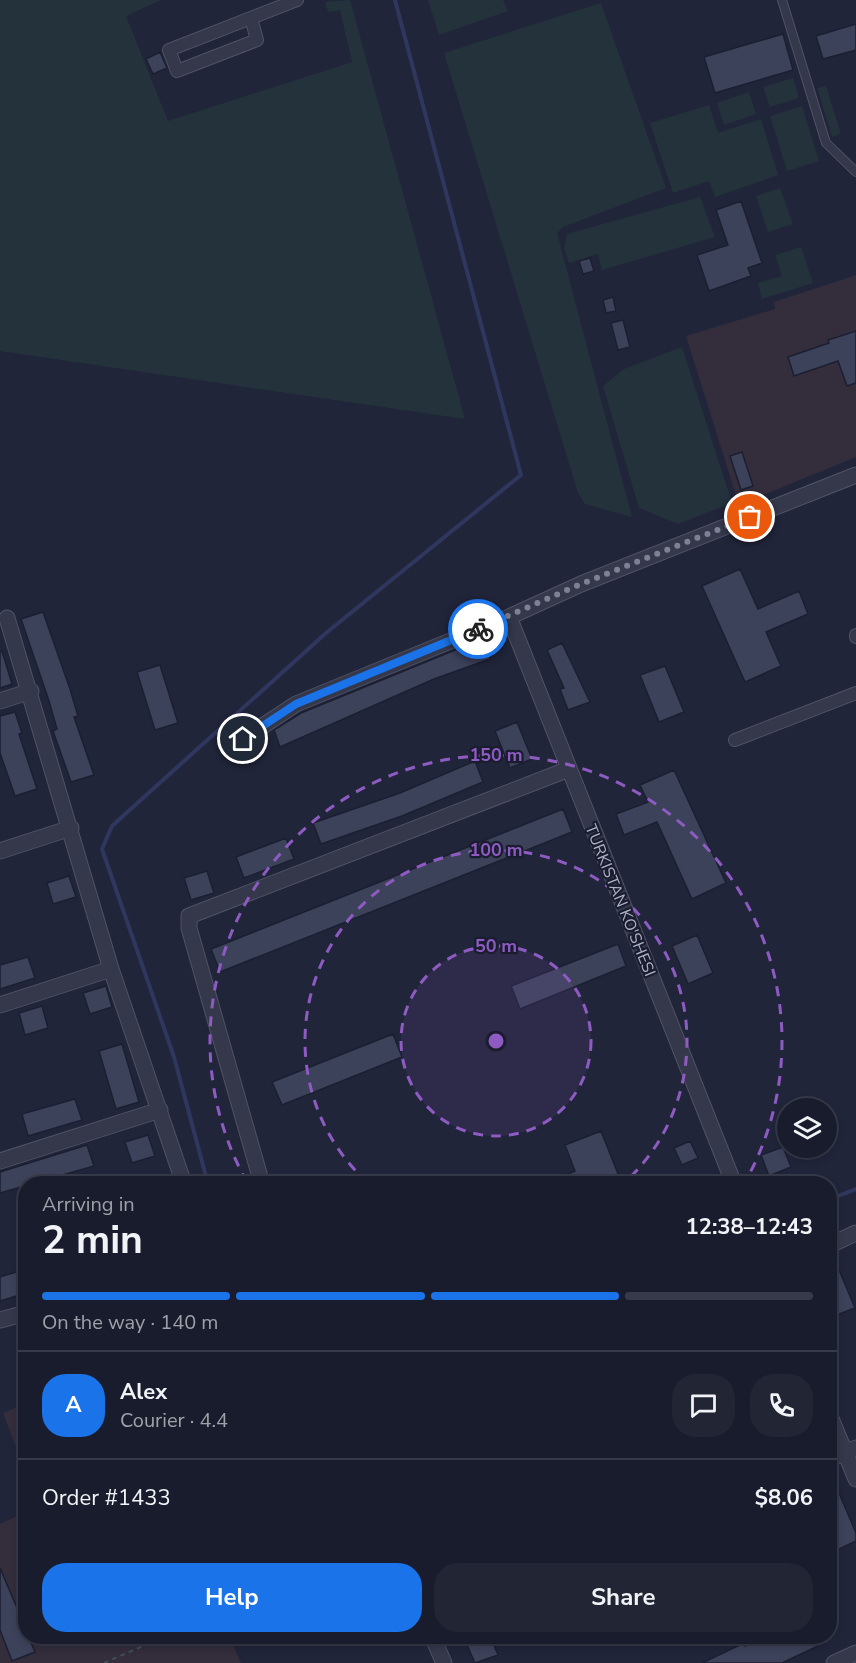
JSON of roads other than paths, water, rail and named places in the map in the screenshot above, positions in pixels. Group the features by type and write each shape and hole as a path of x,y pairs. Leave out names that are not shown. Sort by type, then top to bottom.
{"street":[{"path":"251,18 257,40 177,71 169,50 297,0"},
{"path":"243,739 296,704 509,617 581,584 856,475"},
{"name":"TURKISTAN KO'SHESI","path":"509,617 731,1176"},
{"path":"8,618 111,969 181,1176"},
{"path":"0,701 31,691"},
{"path":"735,741 856,693"},
{"path":"260,1176 189,928 189,916 569,769"},
{"path":"0,850 71,828"},
{"path":"0,1005 111,969"},
{"path":"0,1161 160,1110"},
{"path":"837,1242 856,1233"},
{"path":"0,1320 18,1315"},
{"path":"837,1428 850,1450 856,1479"},
{"path":"436,1644 444,1663"},
{"path":"834,1663 856,1653"}],"lane":[{"path":"782,0 826,142 856,172"}],"waterway":[{"path":"206,1176 174,1057 102,849 112,826 326,633 521,475 395,0"},
{"path":"837,1196 856,1189"}]}
